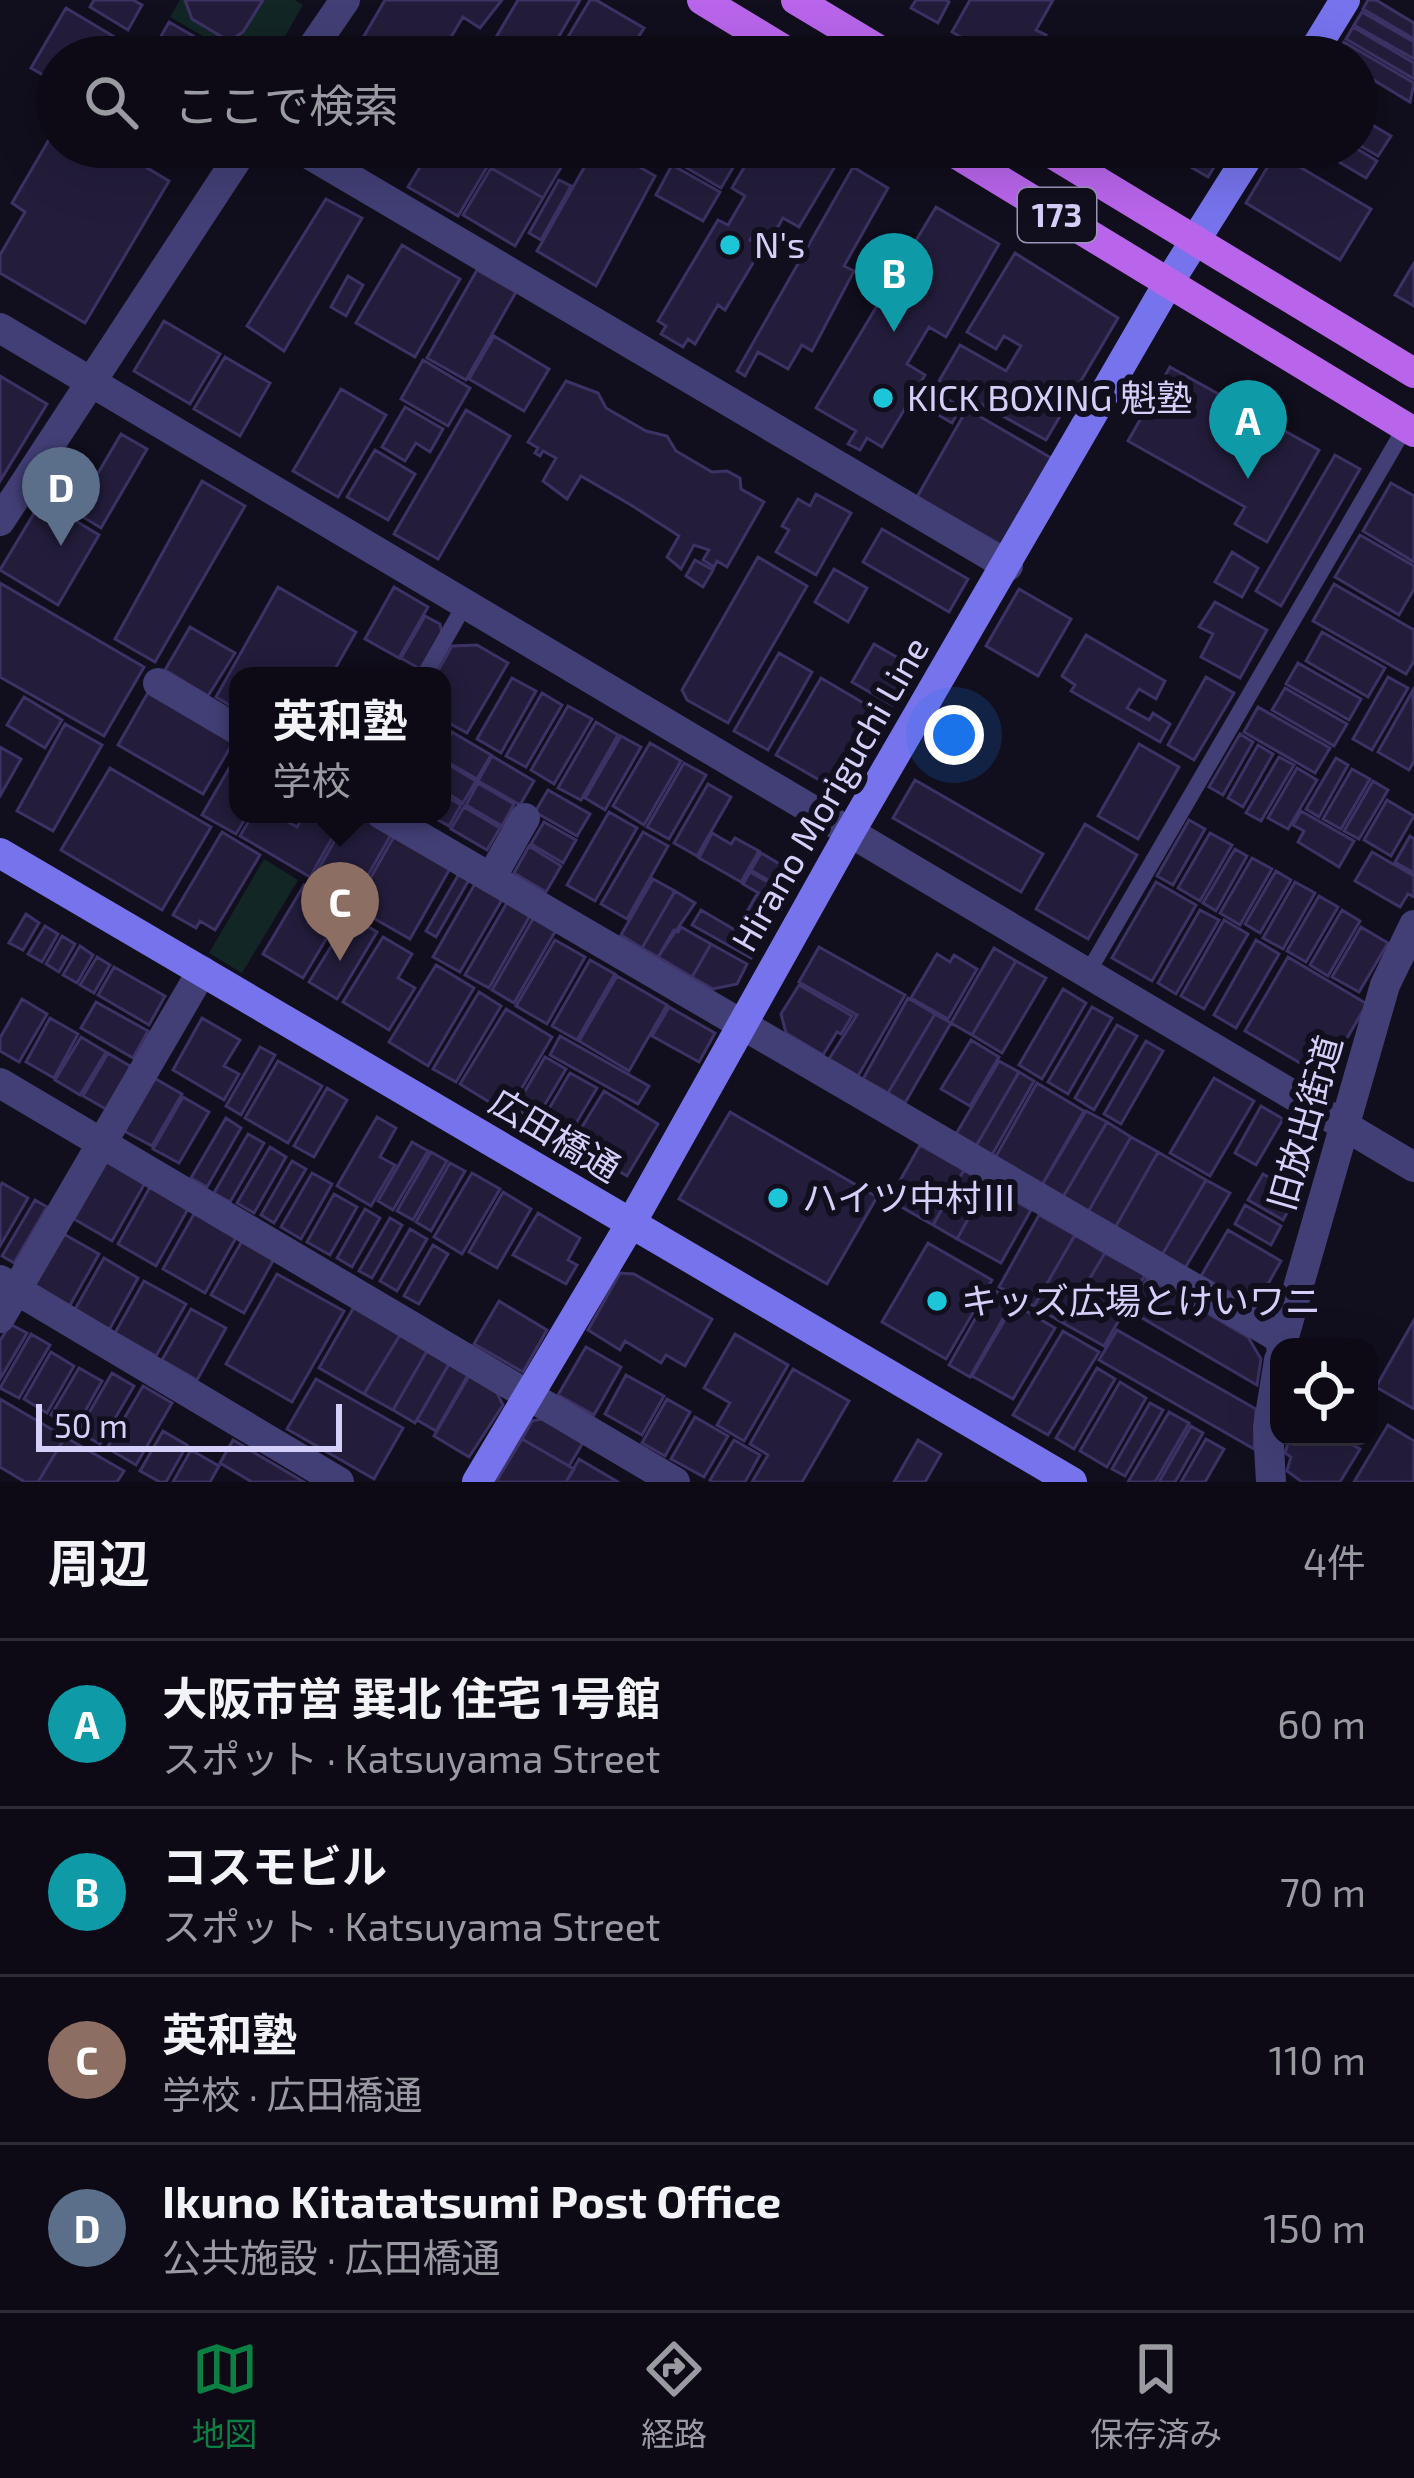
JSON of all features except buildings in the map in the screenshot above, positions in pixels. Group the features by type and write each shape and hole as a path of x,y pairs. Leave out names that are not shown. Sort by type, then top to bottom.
{"main road":[{"path":"702,0 761,36"},
{"path":"796,0 856,36"},
{"path":"1323,36 1345,0"},
{"name":"173","path":"980,168 1410,429"},
{"name":"173","path":"1076,168 1414,373"},
{"name":"Hirano Moriguchi Line","path":"477,1482 630,1225 849,834 1169,282 1241,168"},
{"name":"広田橋通","path":"0,853 1072,1482"}],"street":[{"path":"320,36 345,0"},
{"path":"0,521 231,168"},
{"path":"333,168 1008,566"},
{"path":"0,328 1414,1167"},
{"path":"158,683 229,725"},
{"path":"491,878 525,818"},
{"path":"399,823 1270,1342"},
{"name":"旧放出街道","path":"1284,1338 1385,985 1414,925"},
{"path":"0,1318 8,1285 101,1144 202,971"},
{"path":"0,1083 675,1482"},
{"path":"8,1285 339,1482"},
{"name":"旧放出街道","path":"1270,1416 1270,1482"}],"lane":[{"path":"1087,974 1410,429"},
{"path":"429,667 464,606"}],"green space":[{"path":"180,0 295,0 303,5 285,36 203,36 170,17"},
{"path":"264,859 298,880 242,973 209,953"}],"place":[{"name":"N's","path":"730,245"},
{"name":"コスモビル","path":"894,332"},
{"name":"KICK BOXING 魁塾","path":"883,398"},
{"name":"大阪市営 巽北 住宅 1号館","path":"1248,479"},
{"name":"Ikuno Kitatatsumi Post Office","path":"61,546"},
{"name":"英和塾","path":"340,961"},
{"name":"ハイツ中村Ⅲ","path":"778,1198"},
{"name":"キッズ広場とけいワニ","path":"937,1301"}]}
